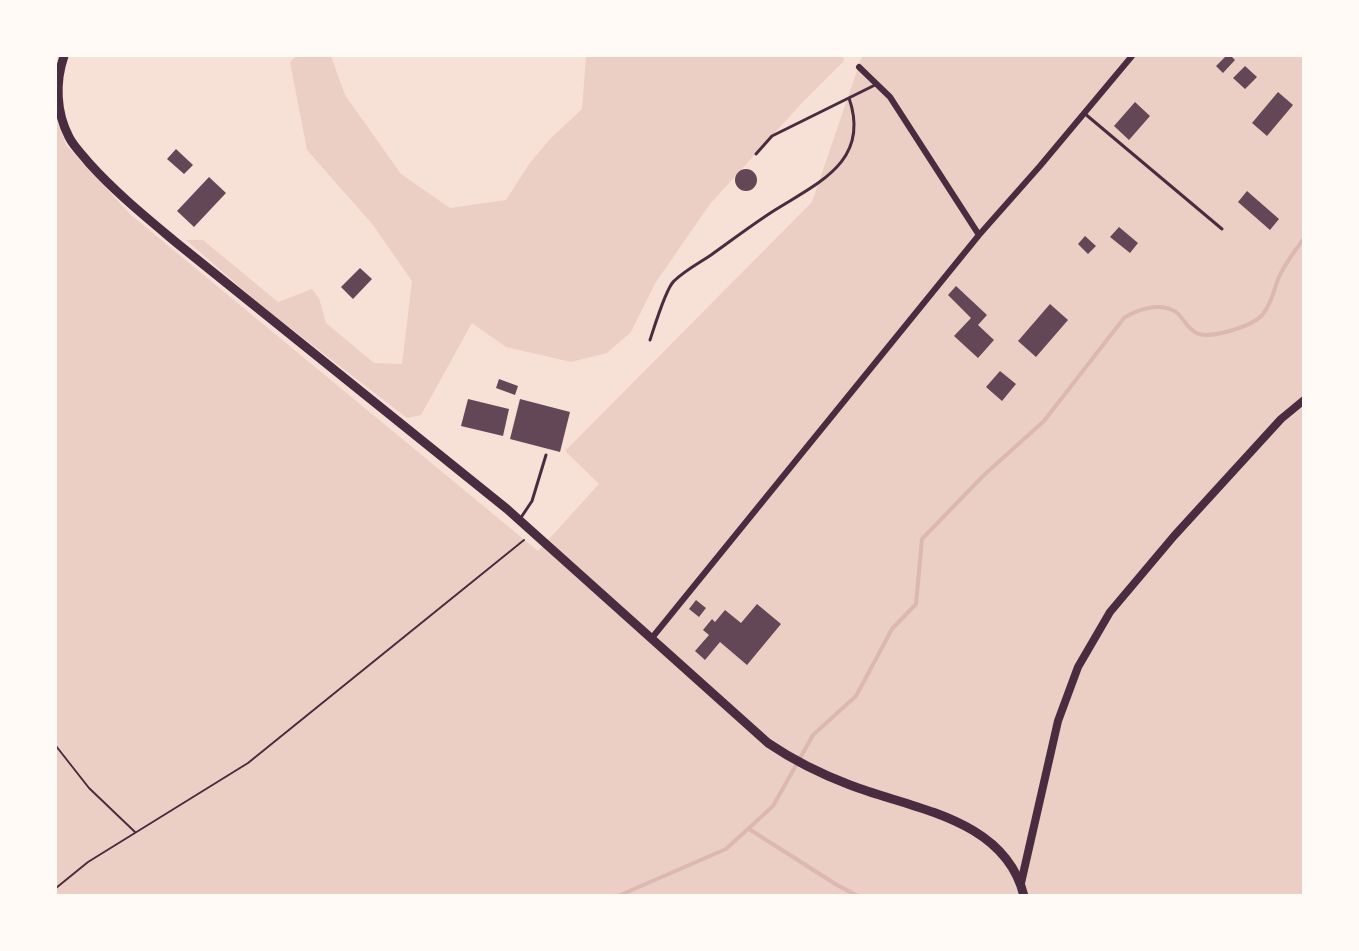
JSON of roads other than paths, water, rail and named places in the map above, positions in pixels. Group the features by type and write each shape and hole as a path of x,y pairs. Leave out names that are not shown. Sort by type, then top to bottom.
{"main road":[{"path":"64,56 58,90 62,119 72,143 101,176 178,244 519,520 759,736 780,751 816,770 851,785 943,817 976,832 1002,852 1021,883 1024,896"}],"street":[{"path":"651,639 979,235 1132,56"},
{"path":"859,67 890,97 979,235"},
{"path":"1021,883 1058,721 1078,667 1110,612 1174,536 1281,420 1304,399"}],"lane":[{"path":"756,154 772,136 876,84"},
{"path":"650,340 672,283 774,211 818,185 838,167 854,133 854,116 849,98"},
{"path":"1084,113 1222,229"},
{"path":"519,520 532,501 546,455"}],"waterway":[{"path":"618,896 726,849 773,806 813,735 856,696 892,629 916,604 922,539 984,475 1044,421 1124,318 1142,310 1163,307 1176,312 1192,330 1199,334 1223,333 1242,327 1251,323 1266,310 1281,272 1304,238"},
{"path":"749,829 858,896"}]}
